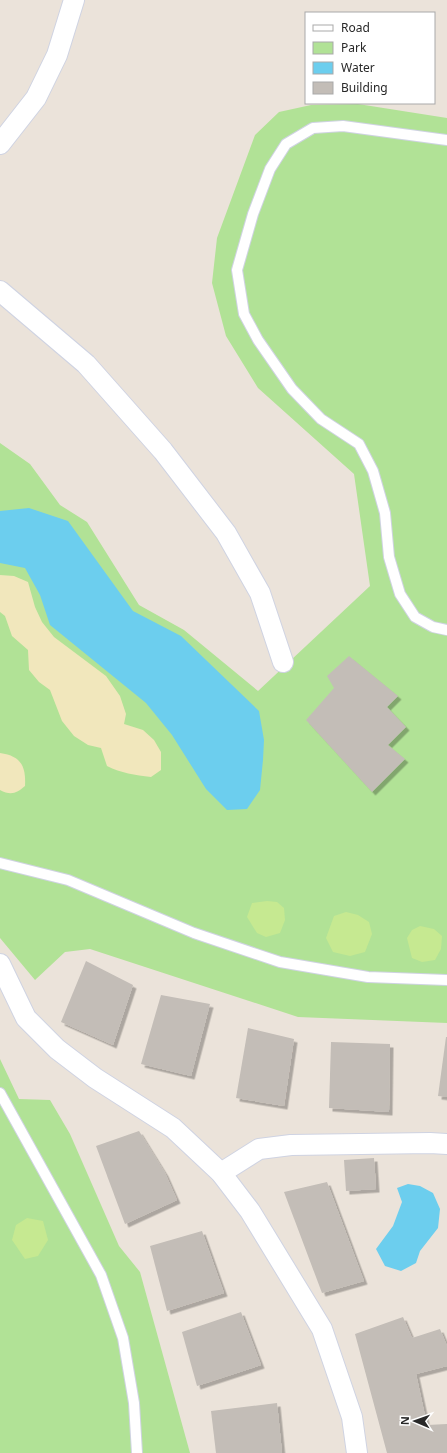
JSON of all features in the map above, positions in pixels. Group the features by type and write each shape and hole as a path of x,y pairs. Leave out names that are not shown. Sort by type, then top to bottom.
{"street":[{"path":"0,144 36,98 57,55 74,0"},
{"path":"0,291 86,364 163,452 226,533 260,593 283,662"},
{"path":"0,964 26,1018 57,1049 95,1078 173,1128 221,1173 250,1211 322,1329 352,1417 357,1453"},
{"path":"221,1173 259,1149 291,1145 447,1144"}],"lane":[{"path":"447,140 343,126 313,128 286,144 270,169 254,214 237,270 244,314 258,340 292,389 321,419 359,444 373,471 385,513 389,557 400,594 415,617 434,627 447,630"},
{"path":"0,863 68,880 194,933 280,962 368,977 447,980"},
{"path":"0,1092 101,1275 123,1338 134,1404 137,1453"}],"green space":[{"path":"358,104 447,118 447,1023 298,1017 90,949 65,952 35,980 0,938 0,443 30,464 60,505 87,522 139,605 184,630 258,691 370,586 354,474 258,388 226,336 212,283 217,238 255,135 279,112 311,105"},
{"path":"267,901 277,902 284,908 285,920 280,933 266,937 257,933 247,917 252,903"},
{"path":"346,912 358,915 369,922 372,934 365,952 350,956 333,952 326,938 334,916"},
{"path":"420,926 434,929 442,936 441,949 435,960 422,962 412,958 407,938 412,930"},
{"path":"0,1059 19,1099 50,1100 70,1134 119,1246 140,1272 190,1453 0,1453"},
{"path":"27,1218 43,1221 48,1240 38,1256 25,1259 12,1240 16,1225"}],"sand":[{"path":"0,575 14,576 28,582 35,607 42,622 54,637 106,676 120,696 126,714 124,724 143,730 154,740 161,752 161,770 151,777 128,773 112,768 107,766 101,748 88,745 74,736 62,721 50,690 39,682 29,670 28,650 12,636 5,616 0,612"},
{"path":"0,753 7,754 17,759 23,768 25,786 14,793 7,793 0,790"}],"water":[{"path":"29,508 68,521 133,611 181,636 259,711 264,740 260,790 247,809 227,810 206,789 172,735 146,703 50,625 40,595 25,568 0,563 0,511"},
{"path":"408,1184 420,1186 433,1193 440,1209 438,1228 420,1251 416,1263 401,1271 385,1266 376,1249 393,1226 402,1202 397,1188"}],"building":[{"path":"349,656 398,696 387,707 406,727 388,745 405,759 372,792 306,720 334,688 327,676"},
{"path":"86,961 133,985 113,1045 61,1022"},
{"path":"161,995 210,1004 191,1076 141,1064"},
{"path":"248,1028 294,1039 284,1106 236,1098"},
{"path":"447,1037 447,1097 438,1096"},
{"path":"331,1042 390,1044 389,1112 329,1108"},
{"path":"139,1131 165,1173 177,1200 125,1224 96,1146"},
{"path":"374,1158 376,1189 346,1191 344,1160"},
{"path":"327,1182 364,1281 322,1293 284,1192"},
{"path":"202,1231 224,1293 167,1311 150,1246"},
{"path":"241,1312 261,1365 197,1386 182,1332"},
{"path":"403,1317 412,1338 440,1329 447,1346 447,1366 416,1374 427,1425 447,1424 447,1453 387,1453 355,1334"},
{"path":"277,1403 282,1453 216,1453 211,1411"}]}
